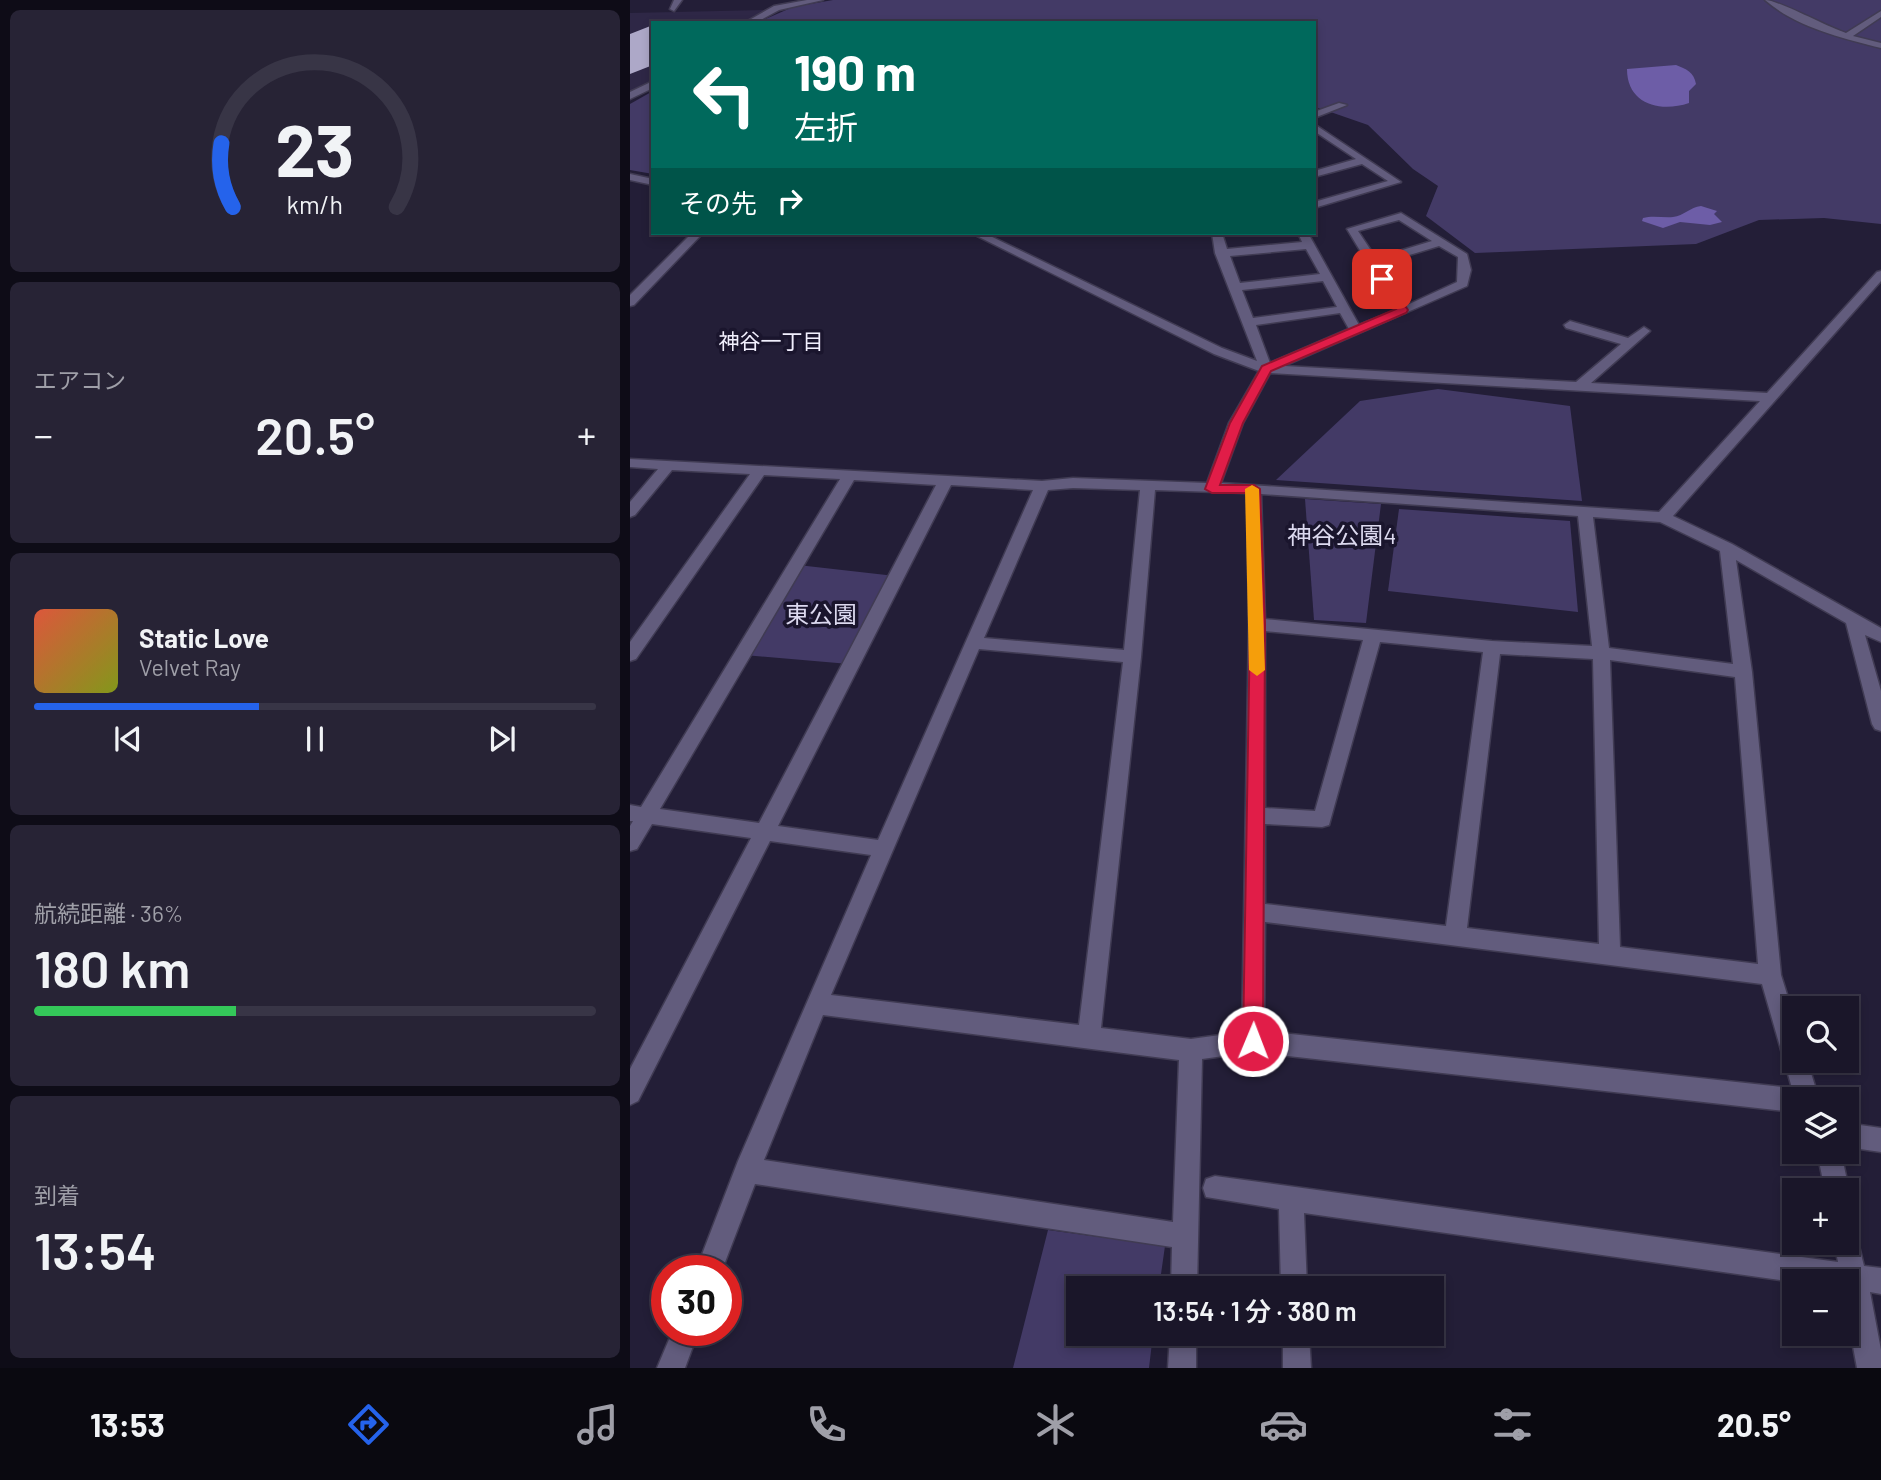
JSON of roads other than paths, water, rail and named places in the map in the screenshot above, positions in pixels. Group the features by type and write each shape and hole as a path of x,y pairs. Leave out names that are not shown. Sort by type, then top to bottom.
{"street":[{"path":"674,9 678,0"},
{"path":"752,21 777,8 819,0"},
{"path":"1769,0 1780,8 1846,37 1881,46"},
{"path":"1846,37 1881,13"},
{"path":"630,96 651,85"},
{"path":"1316,114 1342,105"},
{"path":"1316,128 1396,182 1316,204"},
{"path":"1316,143 1332,139"},
{"path":"1316,173 1364,160"},
{"path":"630,177 651,181"},
{"path":"1212,489 1237,423 1266,369 1463,284 1465,270 1462,256 1401,216 1353,229 1402,310"},
{"path":"630,302 696,235"},
{"path":"980,235 1218,351 1266,369 1769,397"},
{"path":"1220,235 1221,253 1237,287 1266,369"},
{"path":"1304,235 1356,331"},
{"path":"1372,263 1440,242"},
{"path":"1221,253 1310,245"},
{"path":"1663,517 1881,274"},
{"path":"1237,287 1327,277"},
{"path":"1250,322 1345,309"},
{"path":"1570,325 1631,343"},
{"path":"1580,386 1644,331"},
{"path":"630,463 945,482 1042,486 1073,482 1254,489 1663,517 1727,548 1881,636"},
{"path":"630,512 667,467"},
{"path":"630,655 759,471"},
{"path":"630,843 639,814 849,476"},
{"path":"630,1093 945,482"},
{"path":"715,1255 747,1170 817,1004 1042,486"},
{"path":"1089,1036 1132,657 1148,486"},
{"path":"1253,1041 1257,624 1254,489"},
{"path":"1585,511 1601,653 1610,956"},
{"path":"1727,548 1743,672 1770,975 1782,1015"},
{"path":"1853,620 1881,724"},
{"path":"1257,624 1492,647 1601,653 1743,672"},
{"path":"1256,815 1322,819 1373,635"},
{"path":"975,643 1132,657"},
{"path":"1455,936 1492,647"},
{"path":"639,814 764,834 884,849"},
{"path":"1256,912 1770,975"},
{"path":"817,1004 1191,1050 1253,1041 1782,1099"},
{"path":"1184,1276 1191,1050"},
{"path":"1859,1137 1881,1140"},
{"path":"747,1170 1185,1236"},
{"path":"1215,1188 1797,1269"},
{"path":"1291,1198 1294,1276"},
{"path":"1859,1278 1881,1281"},
{"path":"1859,1304 1871,1368"},
{"path":"671,1368 680,1346"},
{"path":"1182,1368 1183,1346"},
{"path":"1296,1346 1297,1368"}],"district":[{"name":"神谷一丁目","path":"771,342"}],"park label":[{"name":"神谷公園4","path":"1342,536"},
{"name":"東公園","path":"821,615"}]}
